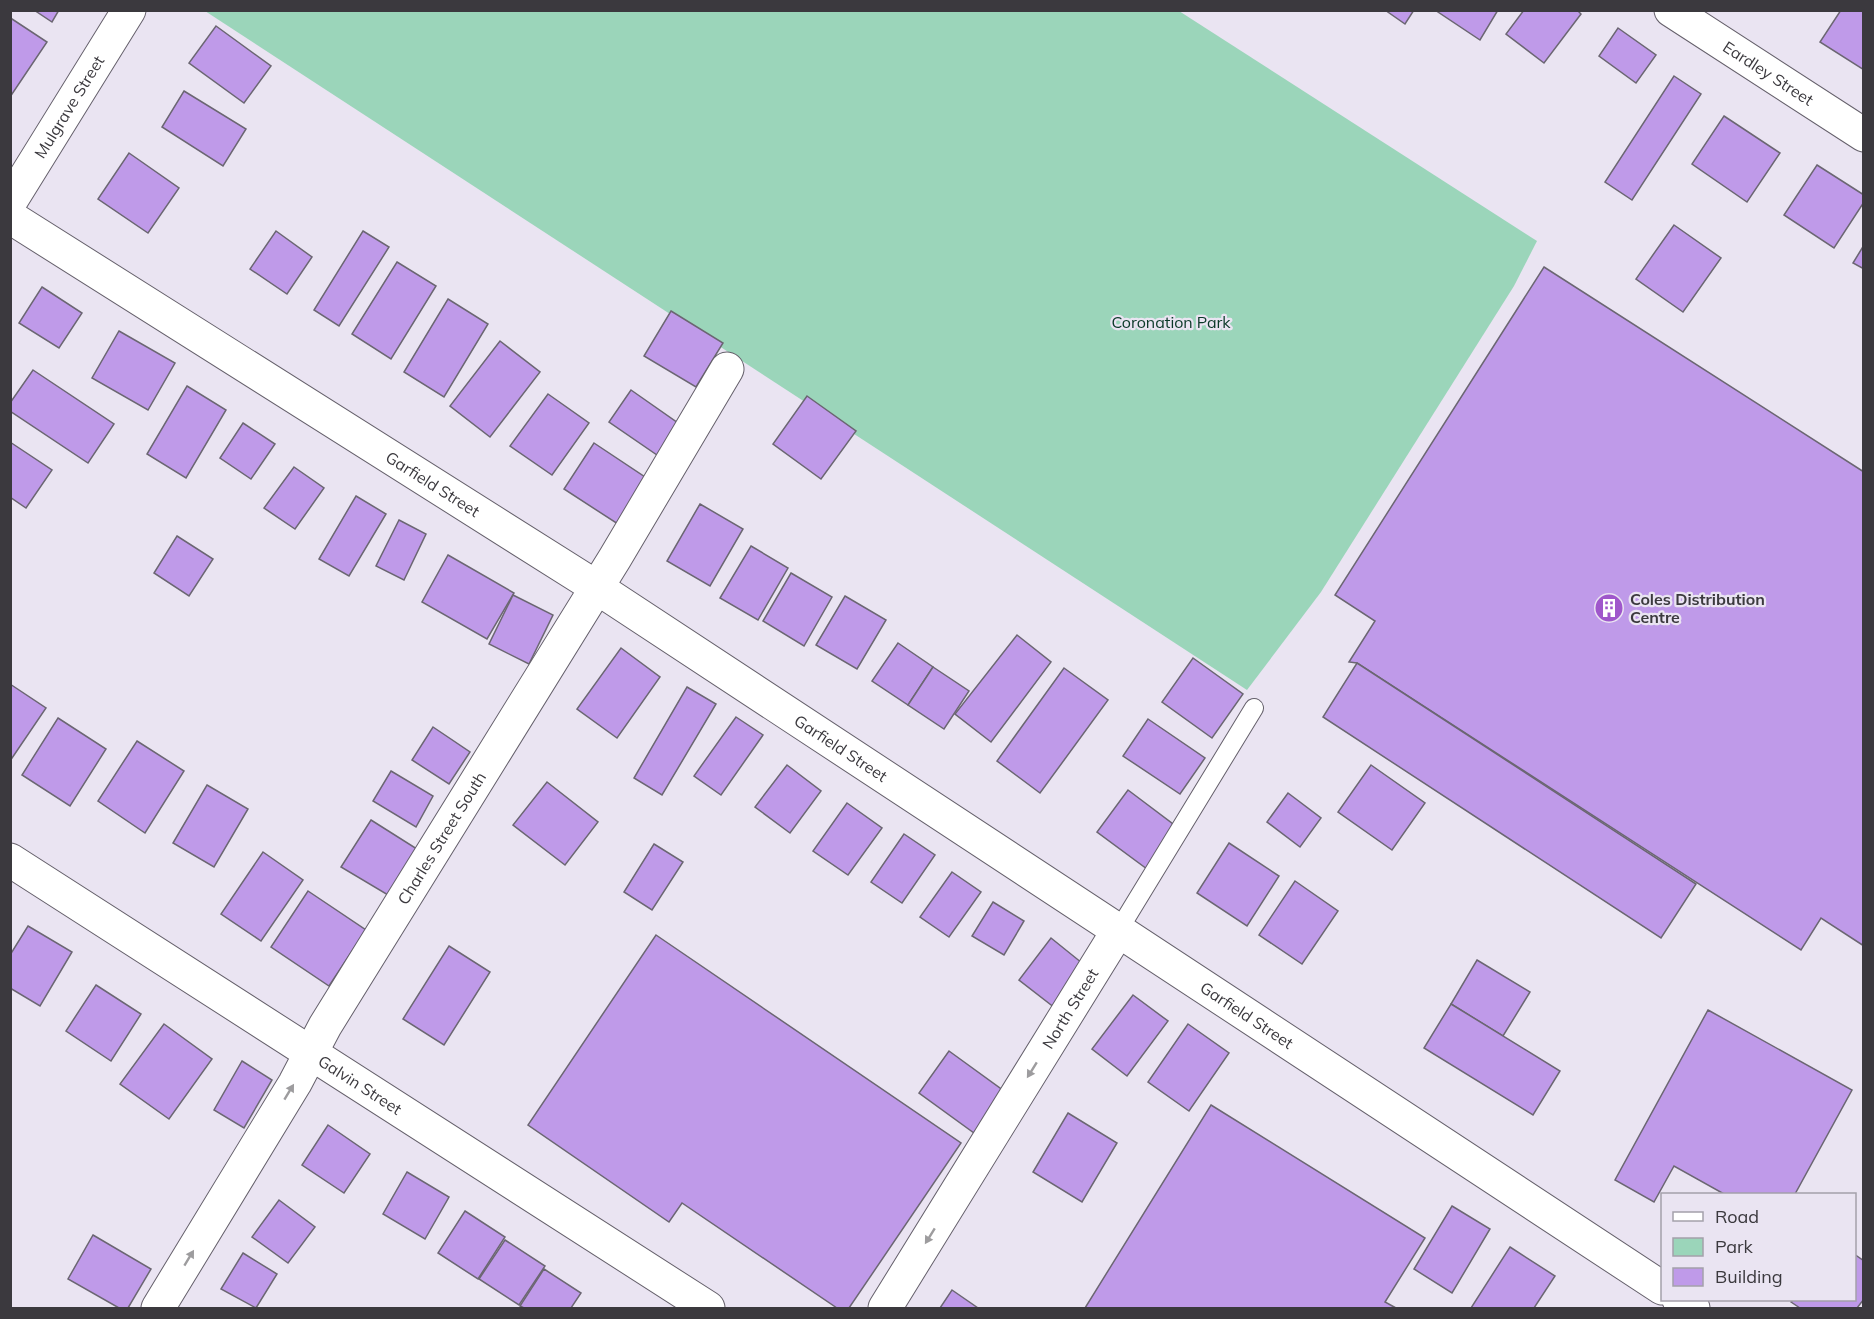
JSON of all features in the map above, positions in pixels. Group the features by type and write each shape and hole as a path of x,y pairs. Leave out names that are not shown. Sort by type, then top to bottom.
{"street":[{"name":"Mulgrave Street","path":"10,202 129,10"},
{"name":"Eardley Street","path":"1671,10 1863,135"},
{"name":"Garfield Street","path":"10,217 596,587 1661,1287"},
{"name":"Charles Street South","path":"158,1308 311,1054 325,1026 728,369"},
{"name":"Galvin Street","path":"10,860 708,1308"},
{"name":"North Street","path":"885,1308 1118,931"}],"lane":[{"name":"North Street","path":"1118,931 1254,708"}],"green space":[{"name":"Coronation Park","path":"205,11 1179,11 1537,241 1514,286 1321,592 1247,690"}],"building":[{"path":"34,10 59,10 52,22"},
{"path":"1385,10 1414,10 1405,24"},
{"path":"1435,10 1498,10 1480,40"},
{"path":"1524,10 1577,10 1581,14 1544,63 1506,34"},
{"path":"1841,10 1864,10 1864,70 1820,42"},
{"path":"12,19 47,42 10,97 10,21"},
{"path":"216,26 271,66 244,103 189,63"},
{"path":"1618,28 1656,55 1636,83 1599,56"},
{"path":"1674,76 1701,94 1632,200 1605,182"},
{"path":"184,91 246,129 223,166 162,127"},
{"path":"1724,116 1780,153 1747,202 1692,164"},
{"path":"129,153 179,188 148,233 98,199"},
{"path":"1817,165 1864,195 1864,202 1834,248 1784,215"},
{"path":"1674,225 1721,258 1683,312 1636,279"},
{"path":"276,231 312,257 287,294 250,269"},
{"path":"363,231 389,247 339,326 314,310"},
{"path":"1864,245 1864,269 1853,263"},
{"path":"397,262 436,286 391,359 352,334"},
{"name":"Coles Distribution Centre","path":"1544,267 1864,472 1864,946 1821,918 1801,950 1357,663 1349,662 1375,621 1335,595"},
{"path":"42,287 82,313 59,348 19,323"},
{"path":"448,299 488,324 444,397 404,372"},
{"path":"671,311 723,343 696,387 644,356"},
{"path":"119,331 175,363 148,410 92,378"},
{"path":"500,341 540,372 490,437 450,406"},
{"path":"33,370 114,424 88,463 10,411 10,403"},
{"path":"187,386 226,410 186,478 147,454"},
{"path":"631,390 678,423 657,455 609,422"},
{"path":"548,394 589,423 552,475 510,446"},
{"path":"807,396 856,431 821,479 773,444"},
{"path":"243,423 275,444 251,479 220,458"},
{"path":"10,442 52,470 26,508 10,497"},
{"path":"594,443 651,481 621,526 564,489"},
{"path":"294,467 324,488 295,529 264,508"},
{"path":"356,496 386,514 349,576 319,559"},
{"path":"700,504 743,529 710,586 667,561"},
{"path":"399,520 426,534 404,580 376,566"},
{"path":"177,536 213,559 189,596 154,573"},
{"path":"751,546 788,568 758,620 720,598"},
{"path":"448,555 514,593 487,639 422,602"},
{"path":"791,573 832,597 804,646 763,621"},
{"path":"513,595 553,615 529,664 489,644"},
{"path":"845,596 886,620 857,669 816,645"},
{"path":"1017,635 1051,662 991,742 955,714"},
{"path":"898,643 933,667 908,705 872,681"},
{"path":"621,648 660,677 617,738 577,709"},
{"path":"1193,658 1243,694 1212,738 1162,702"},
{"path":"1357,663 1696,884 1661,938 1323,717"},
{"path":"933,667 969,691 944,729 908,705"},
{"path":"1064,668 1108,700 1040,793 997,761"},
{"path":"10,684 46,708 10,761"},
{"path":"687,687 716,704 662,795 634,778"},
{"path":"736,717 763,735 721,795 694,776"},
{"path":"58,718 106,749 70,806 22,775"},
{"path":"1148,719 1205,758 1180,794 1123,756"},
{"path":"433,727 470,752 449,784 412,760"},
{"path":"137,741 184,771 145,833 98,801"},
{"path":"787,765 821,791 790,833 755,807"},
{"path":"1371,765 1425,803 1392,850 1338,812"},
{"path":"391,771 433,796 416,827 373,801"},
{"path":"547,782 598,822 565,865 513,825"},
{"path":"207,785 248,809 214,867 173,843"},
{"path":"1128,790 1177,827 1147,869 1097,832"},
{"path":"1288,793 1321,818 1300,847 1267,822"},
{"path":"847,803 882,828 848,875 813,851"},
{"path":"371,820 417,849 388,895 341,867"},
{"path":"904,834 935,855 902,903 871,882"},
{"path":"1229,843 1279,876 1247,926 1197,893"},
{"path":"654,844 683,862 652,910 624,892"},
{"path":"263,852 303,880 261,941 221,914"},
{"path":"952,872 981,892 949,937 920,917"},
{"path":"1295,881 1338,911 1302,964 1259,935"},
{"path":"308,891 366,930 329,986 271,947"},
{"path":"993,902 1024,921 1004,955 972,936"},
{"path":"28,926 72,952 40,1006 10,988 10,955"},
{"path":"656,935 961,1143 849,1308 837,1308 682,1203 669,1222 528,1125"},
{"path":"1051,938 1087,967 1055,1008 1019,980"},
{"path":"449,946 490,972 444,1045 403,1019"},
{"path":"1477,960 1530,992 1503,1036 1451,1004"},
{"path":"96,985 141,1014 111,1061 66,1031"},
{"path":"1133,995 1168,1021 1127,1076 1092,1049"},
{"path":"1451,1004 1560,1071 1533,1115 1424,1048"},
{"path":"1708,1010 1852,1090 1796,1193 1722,1193 1674,1166 1654,1202 1615,1180"},
{"path":"164,1024 212,1059 169,1119 120,1084"},
{"path":"1188,1024 1229,1053 1189,1111 1148,1082"},
{"path":"949,1051 1004,1091 974,1133 919,1093"},
{"path":"242,1061 272,1080 244,1128 214,1110"},
{"path":"1211,1105 1425,1238 1385,1302 1396,1308 1085,1308"},
{"path":"1068,1113 1117,1143 1082,1202 1033,1172"},
{"path":"328,1125 370,1154 344,1193 302,1165"},
{"path":"407,1172 449,1197 425,1239 383,1214"},
{"path":"279,1200 315,1227 288,1263 252,1237"},
{"path":"1452,1206 1490,1229 1452,1293 1414,1269"},
{"path":"465,1211 505,1237 478,1279 438,1253"},
{"path":"93,1235 151,1269 128,1308 119,1308 68,1279"},
{"path":"505,1240 545,1266 519,1305 479,1279"},
{"path":"1510,1247 1555,1276 1534,1308 1471,1308"},
{"path":"243,1253 277,1274 256,1308 221,1289"},
{"path":"1856,1255 1864,1261 1864,1299 1857,1308 1800,1308 1791,1302 1856,1301"},
{"path":"544,1269 581,1293 571,1308 524,1308 520,1306"},
{"path":"952,1290 978,1308 940,1308"}],"place":[{"name":"Coles Distribution Centre","path":"1609,608"}]}
